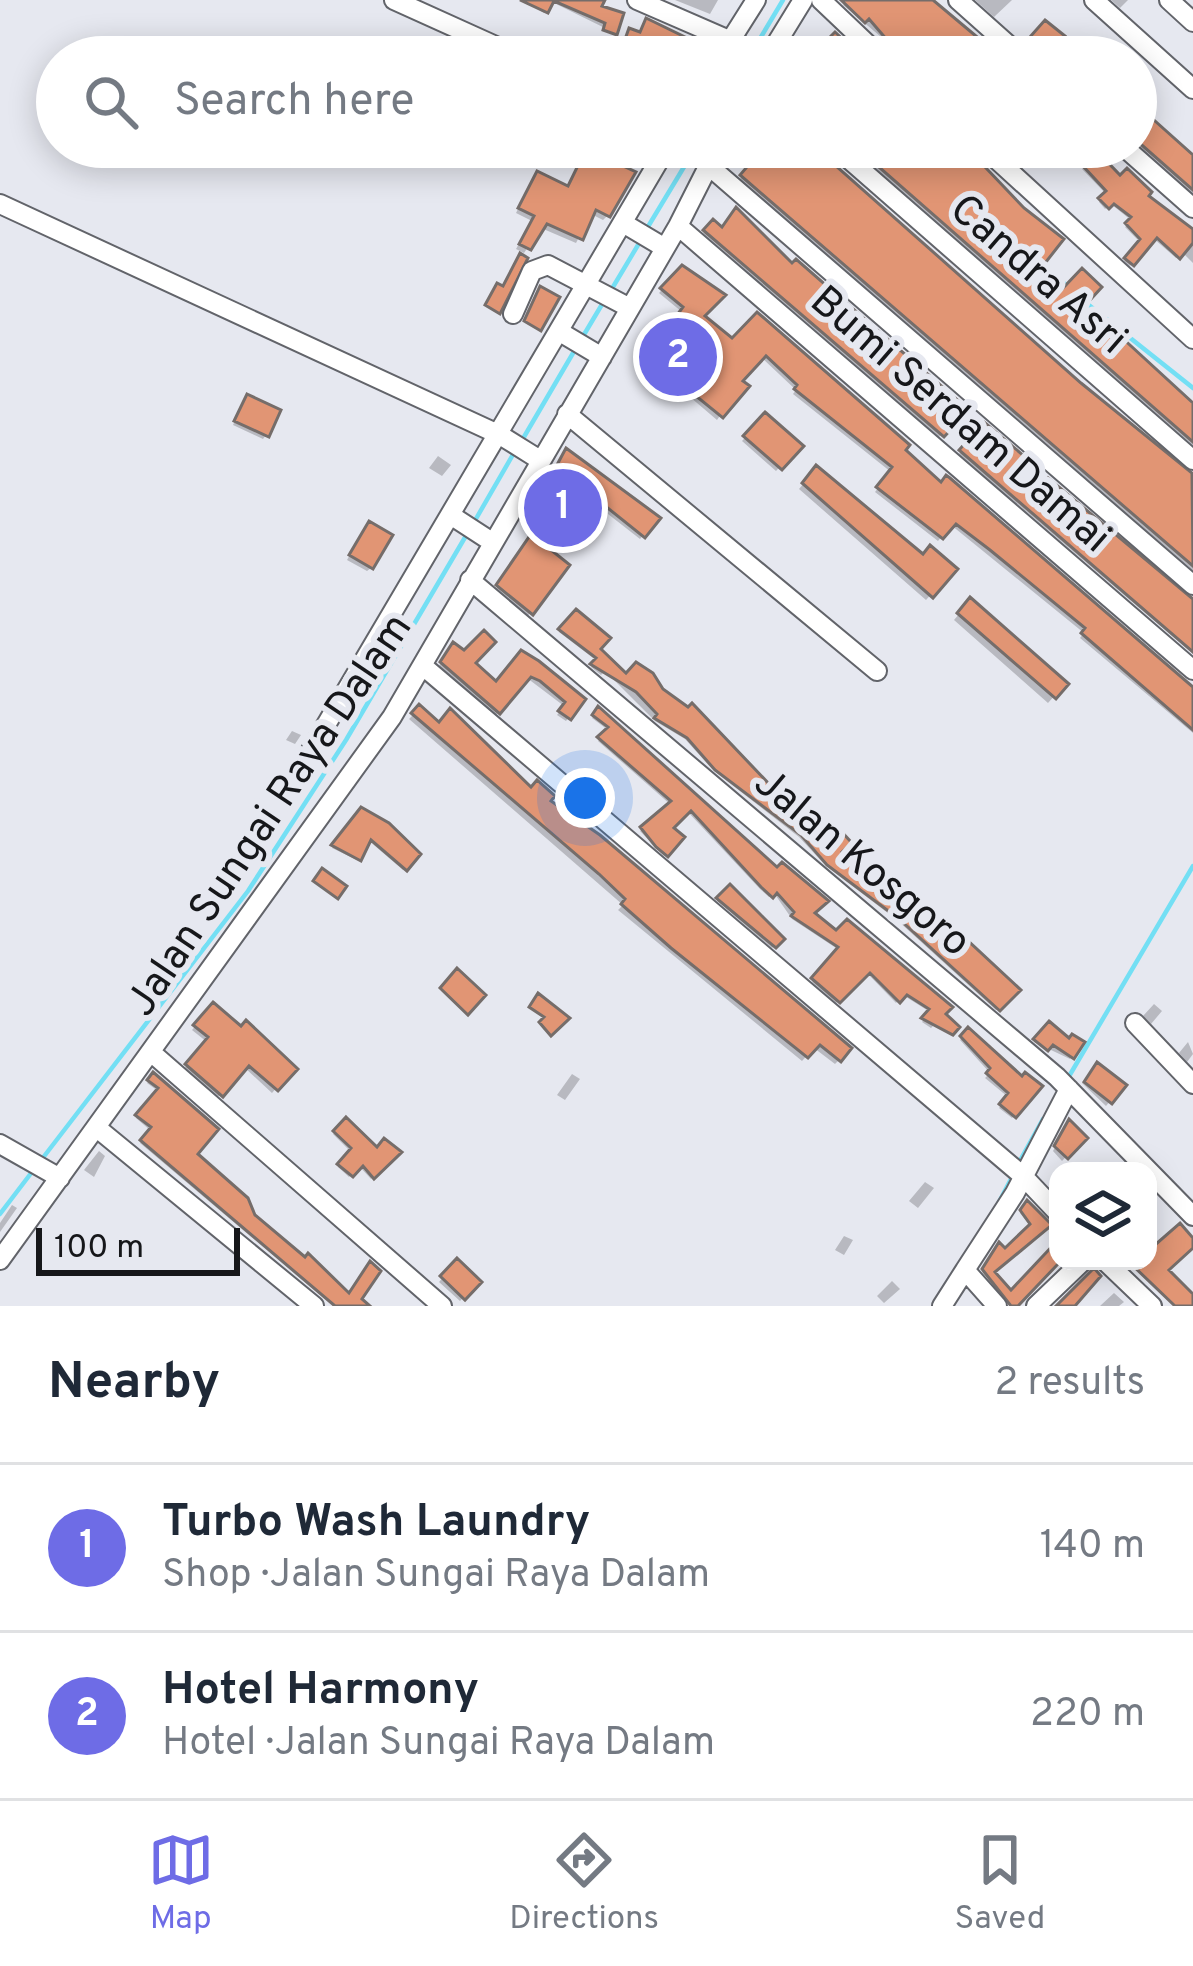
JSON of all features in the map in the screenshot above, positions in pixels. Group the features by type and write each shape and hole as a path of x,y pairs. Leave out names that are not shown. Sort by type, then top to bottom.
{"street":[{"path":"394,0 474,36"},
{"path":"637,0 725,36"},
{"path":"751,36 756,0"},
{"path":"821,0 858,36"},
{"path":"958,0 998,36"},
{"path":"1094,0 1134,36"},
{"path":"1169,0 1193,22"},
{"path":"759,36 793,4"},
{"path":"1157,57 1193,89"},
{"path":"297,774 505,438 656,168"},
{"name":"Jalan Sungai Raya Dalam","path":"0,1260 54,1174 97,1128 354,773 423,666 488,539 567,414 595,353 660,245 678,226 707,168"},
{"path":"733,168 1193,585"},
{"name":"Candra Asri","path":"859,168 1193,460"},
{"path":"1006,168 1193,339"},
{"path":"1148,168 1193,208"},
{"path":"0,204 505,438 535,458"},
{"path":"626,225 660,245"},
{"name":"Bumi Serdam Damai","path":"678,226 1193,670"},
{"path":"514,314 538,267 555,266 625,305"},
{"path":"562,333 595,353"},
{"path":"567,414 877,671"},
{"path":"454,517 488,539"},
{"name":"Jalan Kosgoro","path":"470,580 1065,1085 1193,1216"},
{"path":"423,666 1049,1204"},
{"path":"1135,1023 1193,1084"},
{"path":"152,1053 442,1306"},
{"path":"942,1306 997,1219 1065,1085"},
{"path":"97,1128 314,1306"},
{"path":"8,1148 54,1174"},
{"path":"965,1270 997,1306"},
{"path":"1036,1306 1074,1270"},
{"path":"1114,1270 1147,1304"}],"building":[{"path":"520,0 605,0 602,6 624,13 617,35 603,30 605,23 554,1 548,13"},
{"path":"841,0 933,0 976,36 884,36 869,19 865,23"},
{"path":"646,18 683,36 626,36 629,28 640,32"},
{"path":"1045,20 1065,36 1031,36"},
{"path":"1157,123 1193,155 1193,190 1157,158"},
{"path":"577,168 636,172 610,217 596,210 583,240 547,224 531,250 519,244 534,216 518,208 537,171 568,186"},
{"path":"746,168 838,168 1081,383 1192,473 1193,566 740,175"},
{"path":"880,168 986,168 1024,208 1064,239 1042,267 1063,288 1082,268 1102,287 1079,312 1114,340 1119,335 1193,403 1193,442"},
{"path":"1085,168 1113,168 1120,175 1127,168 1152,192 1149,196 1193,229 1193,243 1180,259 1157,238 1134,266 1124,258 1140,239 1125,223 1131,217 1114,204 1109,209 1098,198 1106,191"},
{"path":"736,207 792,263 796,259 969,410 944,437 703,230 713,219 722,227"},
{"path":"520,253 528,258 500,314 485,305 497,283 503,286"},
{"path":"682,265 726,295 705,316 732,338 757,312 910,445 906,450 941,482 946,475 950,478 1193,687 1193,730 1081,633 1085,628 990,550 956,524 943,539 876,487 892,467 794,389 797,385 766,356 743,381 750,386 723,418 664,370 696,331 677,315 683,307 660,288"},
{"path":"540,286 560,297 541,331 524,321"},
{"path":"247,394 281,410 269,437 234,421"},
{"path":"765,412 804,446 782,470 743,436"},
{"path":"984,422 1024,456 1007,474 1033,497 1048,478 1193,599 1193,652 959,450"},
{"path":"566,448 661,518 645,538 604,505 587,532 553,510 576,473 558,463"},
{"path":"816,465 923,554 930,545 958,569 933,598 802,483"},
{"path":"369,521 393,535 373,569 349,555"},
{"path":"531,534 570,565 533,615 496,585"},
{"path":"970,597 1069,684 1056,699 957,613"},
{"path":"576,609 611,638 601,649 626,673 636,662 653,673 663,689 688,707 692,703 771,786 776,781 831,835 838,828 852,843 842,852 873,880 880,873 899,885 911,895 903,904 919,919 927,912 946,931 951,925 1021,990 1000,1011 899,919 827,865 801,835 715,770 687,738 654,718 657,714 636,692 590,664 596,658 558,629"},
{"path":"484,630 496,642 476,663 496,681 521,650 586,699 571,720 558,711 565,702 531,677 500,714 440,662 453,642 464,650"},
{"path":"419,704 439,722 450,708 531,787 537,780 555,796 551,801 600,835 852,1048 841,1062 820,1045 808,1058 671,948 621,904 625,899 599,874 411,713"},
{"path":"598,706 777,867 782,862 829,901 815,913 836,930 847,919 953,1007 946,1014 960,1027 953,1035 921,1018 929,1009 907,995 900,1003 870,973 840,1003 811,978 838,947 791,916 794,912 777,893 773,898 761,887 691,811 674,828 685,837 668,857 656,847 640,827 671,801 597,737 608,727 592,715"},
{"path":"361,807 389,823 421,854 407,871 371,840 361,861 331,845"},
{"path":"322,868 347,886 338,899 313,881"},
{"path":"730,884 785,939 776,948 716,898"},
{"path":"457,968 486,995 468,1015 440,988"},
{"path":"538,993 570,1018 551,1036 539,1022 544,1017 529,1007"},
{"path":"213,1002 241,1026 246,1020 298,1069 278,1091 249,1066 223,1097 185,1064 208,1037 193,1025"},
{"path":"1049,1021 1069,1038 1072,1034 1085,1042 1074,1059 1053,1045 1048,1051 1033,1039"},
{"path":"968,1027 1022,1076 1025,1072 1043,1086 1016,1118 999,1104 1008,1093 986,1073 990,1068 960,1036"},
{"path":"1097,1062 1127,1085 1112,1104 1084,1082"},
{"path":"153,1072 219,1129 198,1154 248,1198 255,1215 305,1257 308,1253 349,1293 370,1261 381,1271 362,1299 370,1306 335,1306 140,1140 151,1127 135,1115 158,1088 147,1080"},
{"path":"346,1117 377,1147 384,1138 402,1152 374,1179 363,1166 353,1177 337,1164 351,1148 333,1131"},
{"path":"1069,1119 1088,1138 1068,1159 1054,1146"},
{"path":"1027,1200 1049,1227 995,1272 1011,1290 1049,1250 1052,1270 1018,1306 1011,1306 982,1269 999,1242 1005,1248 1030,1224 1020,1210"},
{"path":"1180,1223 1193,1238 1193,1248 1169,1270 1193,1294 1193,1306 1175,1306 1137,1270 1157,1270 1157,1243"},
{"path":"457,1258 482,1282 465,1300 440,1276"},
{"path":"1092,1270 1101,1276 1075,1306 1056,1306"}],"waterway":[{"path":"762,36 783,0"},
{"path":"646,230 683,168"},
{"path":"610,292 641,240"},
{"path":"1040,262 1067,286"},
{"path":"582,338 604,301"},
{"path":"1085,302 1193,388"},
{"path":"521,442 576,348"},
{"path":"473,524 515,451"},
{"path":"42,1159 248,891 346,740 467,534"},
{"path":"1068,1078 1193,866"},
{"path":"1017,1166 1043,1119"},
{"path":"0,1214 35,1168"},
{"path":"998,1204 1012,1177"}],"place":[{"name":"Hotel Harmony","path":"678,357"},
{"name":"Turbo Wash Laundry","path":"563,508"}]}
